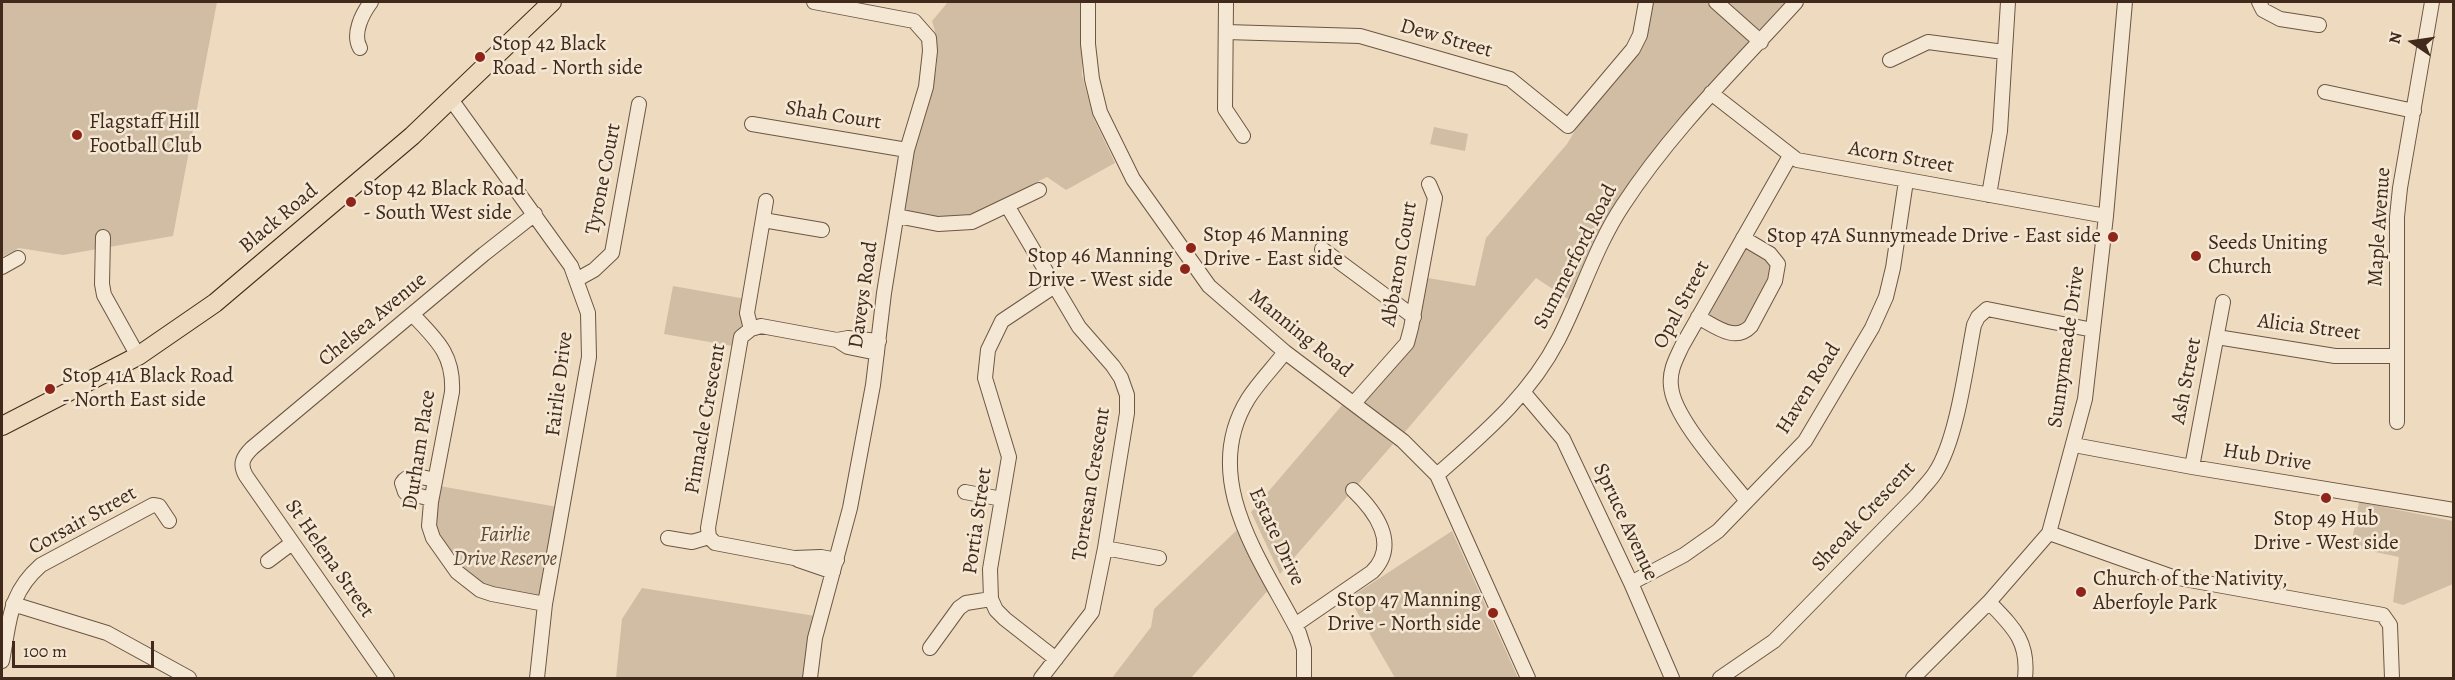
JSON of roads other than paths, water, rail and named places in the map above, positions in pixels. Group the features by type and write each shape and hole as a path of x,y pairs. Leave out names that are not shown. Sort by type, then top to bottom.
{"main road":[{"name":"Black Road","path":"2,426 138,356 215,303 412,136 552,2"}],"street":[{"path":"360,48 357,36 363,14 371,2"},
{"name":"Daveys Road","path":"810,678 815,638 850,508 878,347 884,293 907,150 926,87 930,51 929,38 914,21 817,2"},
{"name":"Manning Road","path":"1088,2 1088,44 1092,79 1100,112 1133,179 1209,286 1285,352 1403,441 1437,475 1528,678"},
{"path":"1226,2 1225,109 1243,136"},
{"name":"Dew Street","path":"1226,32 1360,36 1510,79 1568,126 1633,49 1640,35 1646,2"},
{"path":"1716,2 1761,42"},
{"name":"Summerford Road","path":"1437,475 1524,393 1557,341 1622,206 1678,129 1796,2"},
{"path":"1989,195 2000,131 2007,2"},
{"name":"Sunnymeade Drive","path":"1913,678 1989,602 2049,533 2085,399 2106,216 2125,2"},
{"path":"2259,2 2263,10 2280,19 2319,25"},
{"name":"Maple Avenue","path":"2397,422 2397,217 2432,2"},
{"path":"1890,60 1928,42 2004,52"},
{"path":"2325,92 2414,111"},
{"name":"Acorn Street","path":"1711,93 1797,160 2106,216"},
{"name":"Fairlie Drive","path":"450,98 571,266 588,314 589,357 545,604 537,678"},
{"name":"Tyrone Court","path":"576,280 594,270 612,253 639,104"},
{"name":"Shah Court","path":"752,124 907,150"},
{"name":"Opal Street","path":"1747,501 1690,427 1673,400 1670,375 1674,362 1698,317 1790,156"},
{"name":"Haven Road","path":"1631,583 1684,555 1718,531 1805,441 1872,328 1888,292 1906,181"},
{"name":"Abbaron Court","path":"1354,403 1407,343 1414,317 1434,198 1429,184"},
{"path":"897,216 938,224 972,222 1008,207 1039,190"},
{"path":"751,329 747,313 766,201"},
{"name":"Torresan Crescent","path":"1008,207 1053,287 1079,327 1121,378 1126,395 1127,413 1092,612 1041,678"},
{"name":"Chelsea Avenue","path":"242,462 252,448 535,214"},
{"path":"763,220 822,230"},
{"path":"103,237 102,284 104,295 138,356"},
{"path":"1698,317 1731,334 1746,332 1751,326 1775,281 1778,264 1770,254 1743,237"},
{"path":"1322,249 1414,317"},
{"path":"2,267 18,258"},
{"name":"Portia Street","path":"1053,287 1002,321 988,350 985,378 1009,457 990,569 991,599 996,610 1005,620 1056,659"},
{"name":"Ash Street","path":"2192,467 2223,302"},
{"name":"Sheoak Crescent","path":"1720,678 1774,641 1917,495 1935,473 1945,454 1977,317 1987,309 2093,330"},
{"name":"Durham Place","path":"413,315 440,344 450,362 453,377 432,499 429,526 433,538 463,577 480,590 545,604"},
{"name":"Pinnacle Crescent","path":"709,537 708,528 741,337 751,329 761,327 837,340 848,338 878,347"},
{"name":"Alicia Street","path":"2217,337 2335,356 2396,357"},
{"name":"Estate Drive","path":"1285,352 1248,399 1240,414 1231,449 1229,476 1233,500 1243,526 1295,625 1304,649 1304,678"},
{"name":"Spruce Avenue","path":"1524,393 1563,439 1631,583 1672,678"},
{"name":"Hub Drive","path":"2074,445 2454,510"},
{"name":"St Helena Street","path":"242,462 241,468 246,476 387,678"},
{"path":"432,499 405,492 402,483 405,478 411,476 435,480"},
{"path":"1295,625 1372,572 1380,561 1383,552 1382,529 1373,511 1353,490"},
{"path":"965,492 1002,500"},
{"name":"Corsair Street","path":"2,661 13,604 26,579 52,558 153,505 159,506 169,521"},
{"path":"2049,533 2173,577 2383,615 2390,626 2392,678"},
{"path":"668,538 692,542 709,537 715,543 794,558 821,557 835,566"},
{"path":"268,561 292,543"},
{"path":"1105,548 1159,558"},
{"path":"930,648 959,608 966,603 991,599"},
{"path":"1989,602 2013,626 2022,640 2027,663 2025,678"},
{"path":"13,604 107,633 189,678"}],"place":[{"name":"Stop 42 Black Road - North side","path":"480,57"},
{"name":"Flagstaff Hill Football Club","path":"77,135"},
{"name":"Stop 42 Black Road - South West side","path":"351,202"},
{"name":"Stop 47A Sunnymeade Drive - East side","path":"2113,237"},
{"name":"Stop 46 Manning Drive - East side","path":"1191,248"},
{"name":"Seeds Uniting Church","path":"2196,256"},
{"name":"Stop 46 Manning Drive - West side","path":"1185,269"},
{"name":"Stop 41A Black Road - North East side","path":"50,389"},
{"name":"Stop 49 Hub Drive - West side","path":"2326,498"},
{"name":"Church of the Nativity, Aberfoyle Park","path":"2081,592"},
{"name":"Stop 47 Manning Drive - North side","path":"1493,613"}],"park label":[{"name":"Fairlie Drive Reserve","path":"505,548"}]}
